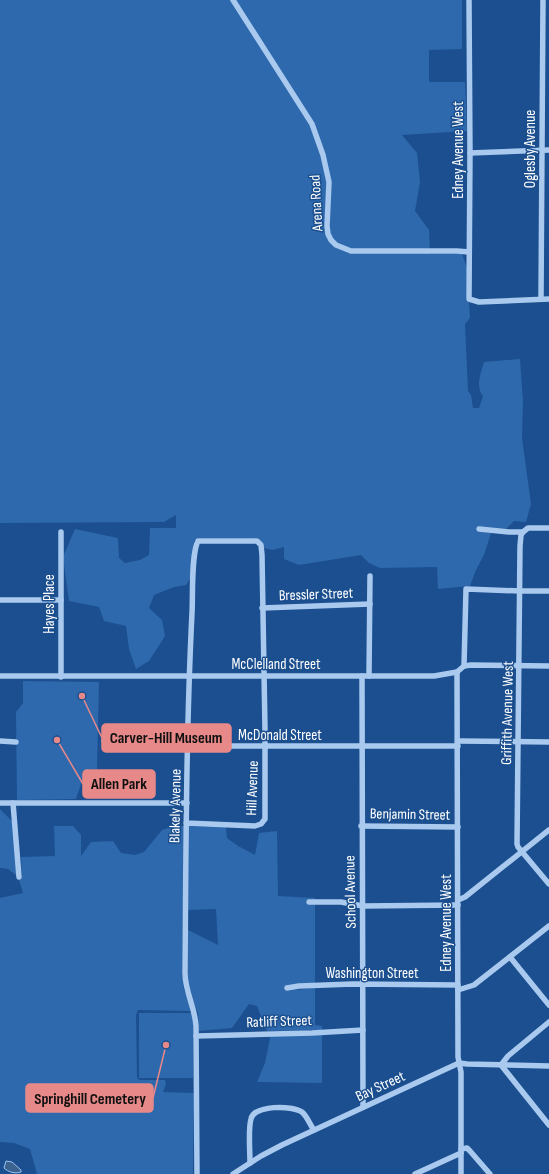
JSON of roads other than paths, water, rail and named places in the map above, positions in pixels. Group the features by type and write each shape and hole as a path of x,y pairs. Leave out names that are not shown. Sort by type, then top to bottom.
{"street":[{"name":"Arena Road","path":"233,0 296,99 315,133 323,155 329,182 327,226 331,240 340,247 351,250 469,252"},
{"name":"Edney Avenue West","path":"469,0 469,299 479,302 541,299"},
{"name":"Oglesby Avenue","path":"541,299 543,0"},
{"path":"470,153 549,150"},
{"path":"541,299 549,299"},
{"path":"479,529 523,532 528,528 549,528"},
{"name":"Hayes Place","path":"61,532 61,677"},
{"name":"Griffith Avenue West","path":"523,532 521,535 517,844 549,884"},
{"name":"Blakely Avenue","path":"197,1174 195,1014 186,990 184,973 189,676 194,570 196,545 198,541 256,540 259,542 261,545 262,608"},
{"path":"370,576 370,676"},
{"path":"464,666 466,589 549,591"},
{"path":"0,600 61,600"},
{"name":"Bressler Street","path":"262,608 370,604"},
{"name":"Hill Avenue","path":"186,823 255,826 261,824 265,817 262,608"},
{"path":"457,672 464,666 475,665 549,666"},
{"name":"Edney Avenue West","path":"457,672 458,1057 461,1072 461,1174"},
{"name":"McClelland Street","path":"0,676 434,676 457,672"},
{"name":"School Avenue","path":"362,676 361,826 363,906 363,1107"},
{"path":"0,741 16,742"},
{"name":"McDonald Street","path":"104,741 156,741 176,743 187,746 265,747 361,747 518,741 549,742"},
{"path":"0,803 187,803"},
{"path":"13,803 19,877"},
{"name":"Benjamin Street","path":"361,826 458,827"},
{"path":"309,902 342,902 363,906 458,903 549,830"},
{"path":"458,987 474,985 549,926"},
{"path":"510,957 549,1005"},
{"name":"Washington Street","path":"287,988 299,986 353,984 458,987"},
{"path":"549,1022 508,1056 501,1065 549,1125"},
{"name":"Ratliff Street","path":"196,1036 362,1030"},
{"name":"Bay Street","path":"233,1174 270,1151 459,1063 549,1066"},
{"path":"250,1163 250,1120 256,1112 287,1107 297,1109 304,1115 314,1130"},
{"path":"415,1174 467,1148 490,1174"}],"place":[{"name":"Carver-Hill Museum","path":"82,696"},
{"name":"Allen Park","path":"57,740"},
{"name":"Springhill Cemetery","path":"166,1045"}]}
